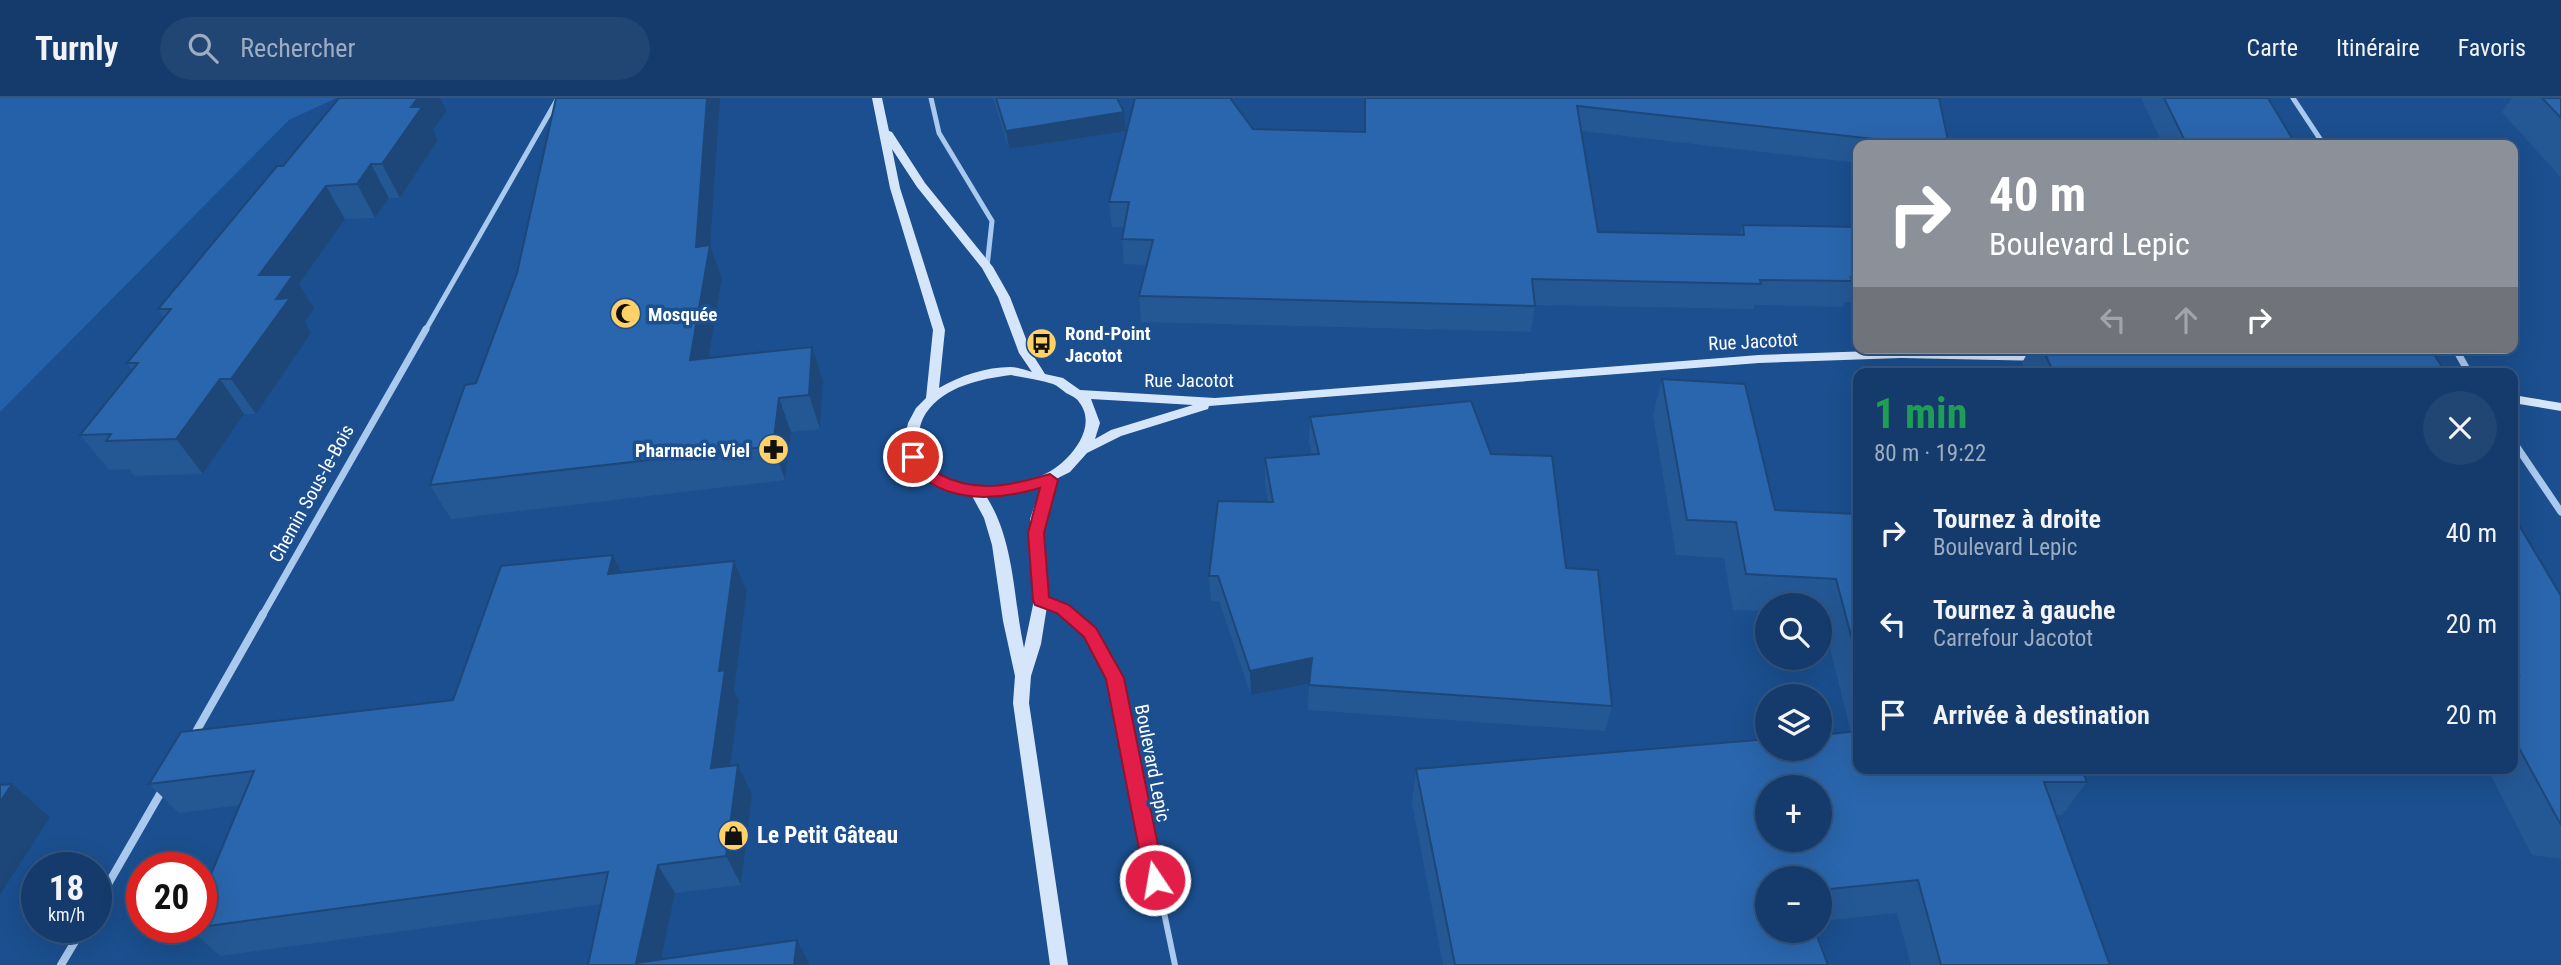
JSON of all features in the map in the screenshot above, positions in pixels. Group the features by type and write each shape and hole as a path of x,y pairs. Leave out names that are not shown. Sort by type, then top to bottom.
{"main road":[{"path":"877,98 895,188 939,330 932,399"},
{"path":"882,126 921,185 987,267 1004,298 1025,353 1040,373"},
{"name":"Rue Jacotot","path":"1082,394 1215,402 1759,359 1901,354 2061,357"},
{"path":"1087,449 1094,430 1092,411 1082,394 1063,382 1040,373 1011,371 982,374 955,384 932,399 916,417 910,437 913,457 926,474 949,486 977,493 1007,492 1050,480 1076,461 1087,449 1116,433 1215,402"},
{"path":"2518,400 2561,407"},
{"path":"1050,480 1036,533 1041,600 1034,644 1023,676 1021,703 1059,965"},
{"path":"977,493 987,507 1001,547 1008,603 1023,676"}],"street":[{"name":"Chemin Sous-le-Bois","path":"187,746 558,98"},
{"path":"931,98 939,133 992,221 987,267"},
{"path":"2293,98 2321,140"},
{"path":"2518,448 2561,512"},
{"path":"112,877 167,782"},
{"path":"61,965 74,943"}],"lane":[{"name":"Boulevard Lepic","path":"1041,600 1063,609 1090,632 1115,678 1175,965"}],"shaded area":[{"path":"0,98 336,98 289,120 0,412"}],"building":[{"path":"339,98 418,98 411,107 422,107 382,164 371,164 357,184 326,186 259,275 293,275 276,299 290,298 231,379 220,379 176,439 106,441 111,434 80,435 138,363 127,363 171,309 158,309 277,166 283,166"},
{"path":"556,98 707,98 696,247 710,245 690,360 812,347 809,395 779,398 773,446 430,485 465,385 476,383 517,273"},
{"path":"996,98 1117,98 1124,112 1006,131"},
{"path":"1135,98 1230,98 1253,129 1365,132 1365,98 1939,98 1948,140 1883,140 1577,106 1598,232 1744,235 1743,225 1853,227 1853,277 1852,281 1760,280 1761,284 1532,279 1535,306 1139,296 1153,240 1122,239 1129,202 1109,202"},
{"path":"2164,98 2268,98 2293,140 2185,140"},
{"path":"2542,98 2561,98 2561,118"},
{"path":"2045,354 2434,354 2443,368 2052,368"},
{"path":"1662,379 1745,384 1775,510 1853,514 1853,643 1836,579 1746,574 1736,522 1687,520"},
{"path":"1471,401 1491,454 1552,456 1566,568 1598,570 1612,706 1309,685 1312,658 1250,671 1218,576 1209,576 1218,501 1273,502 1265,458 1319,454 1310,417"},
{"path":"2518,523 2561,596 2561,825 2518,746"},
{"path":"613,555 608,574 734,561 719,671 725,670 711,768 738,765 726,856 658,865 636,963 797,940 794,965 588,965 608,872 217,925 217,860 254,771 149,784 181,732 453,700 501,566"},
{"path":"1853,732 1853,774 2084,774 2087,782 2044,782 2110,965 1941,965 1918,880 1832,889 1832,866 1755,866 1755,943 1820,943 1828,965 1455,965 1416,769 1755,740 1755,761 1832,761 1832,734"},
{"path":"12,784 0,802 0,785"}],"place":[{"name":"Mosquée","path":"625,314"},
{"name":"Rond-Point Jacotot","path":"1042,344"},
{"name":"Pharmacie Viel","path":"773,450"},
{"name":"Le Petit Gâteau","path":"734,835"}],"route":[{"path":"913,457 926,474 949,486 977,493 1007,492 1050,480 1037,519 1041,600 1063,609 1090,632 1115,678 1155,880"}]}
